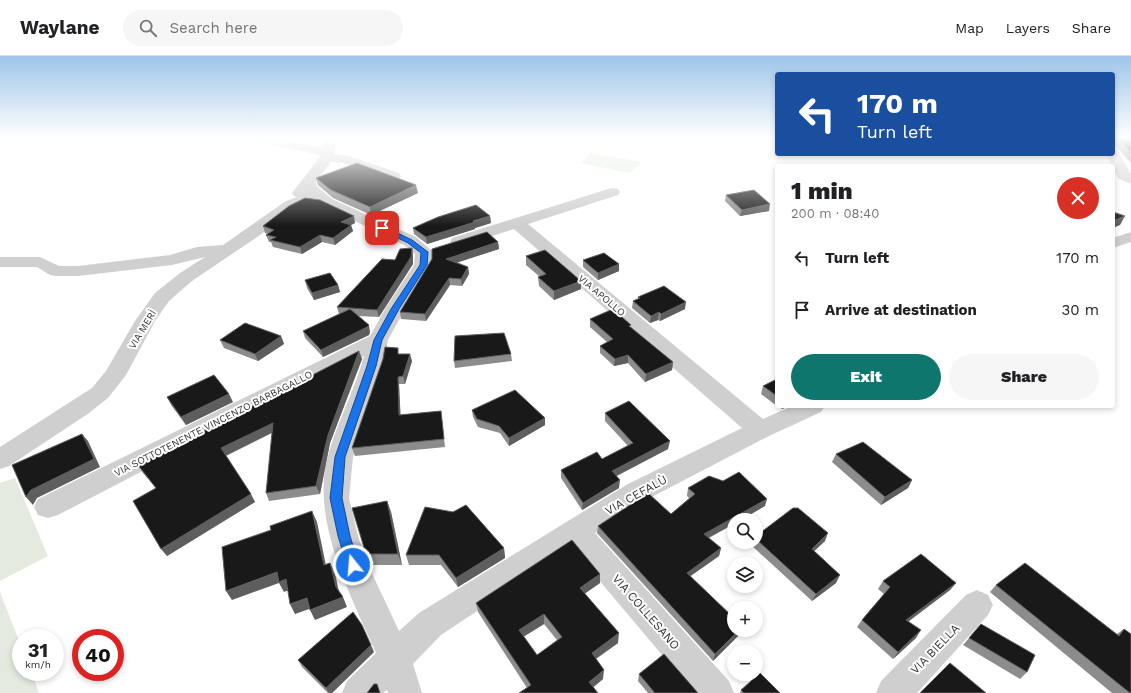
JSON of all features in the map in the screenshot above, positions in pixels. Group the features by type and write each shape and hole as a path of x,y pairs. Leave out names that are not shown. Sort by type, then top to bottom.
{"street":[{"path":"291,204 316,167"},
{"path":"367,167 394,176"},
{"path":"1119,167 1124,176 1131,180"},
{"path":"308,180 310,188 327,202"},
{"path":"424,252 517,224 613,192"},
{"path":"291,204 306,199 327,202 410,241 424,252"},
{"name":"VIA MERÌ","path":"0,458 81,407 100,393 115,375 145,321 162,297 186,277 254,232 291,204"},
{"name":"VIA APOLLO","path":"517,224 760,430"},
{"path":"1115,242 1131,237"},
{"path":"0,262 40,262 56,271 71,271 172,260 197,252 228,249"},
{"path":"405,693 394,657 353,565 344,536 336,498 340,457 372,366 378,340 395,309 423,265 424,252"},
{"name":"VIA SOTTOTENENTE VINCENZO BARBAGALLO","path":"48,507 378,340"},
{"name":"VIA CEFALÙ","path":"359,693 394,657 430,624 467,599 637,492 760,430 809,408"},
{"name":"VIA COLLESANO","path":"575,531 717,693"},
{"name":"VIA BIELLA","path":"893,693 977,605"}],"shaded area":[{"path":"599,167 637,167 630,173"},
{"path":"15,478 48,556 0,581 0,483"},
{"path":"0,592 14,629 12,629 12,681 34,681 39,693 0,693"}],"building":[{"path":"347,167 367,167 416,185 370,207 331,190 316,178"},
{"path":"754,190 770,204 742,210 726,195"},
{"path":"305,198 320,200 354,216 341,222 351,225 333,238 320,235 300,247 270,240 276,237 266,235 274,230 263,226 289,206"},
{"path":"476,205 490,216 426,237 413,228 438,217"},
{"path":"1115,213 1125,216 1115,220"},
{"path":"487,232 498,242 446,259 468,267 461,279 449,278 425,314 400,312 432,259 432,249"},
{"path":"412,248 411,257 377,310 337,307 382,259 395,260 400,249"},
{"path":"545,250 581,281 554,291 538,277 546,274 526,256"},
{"path":"604,253 619,264 598,273 583,260"},
{"path":"330,273 338,285 312,293 305,280"},
{"path":"664,286 686,302 661,314 659,312 651,316 633,301 640,298 638,297"},
{"path":"350,309 369,325 321,350 303,331"},
{"path":"613,309 631,325 629,326 673,362 646,374 628,355 615,359 600,346 613,339 590,319"},
{"path":"245,323 281,336 255,354 220,340"},
{"path":"504,333 511,354 454,361 455,336"},
{"path":"385,347 398,348 398,354 410,354 403,376 398,377 399,415 441,411 444,439 352,448 383,359"},
{"path":"359,351 328,435 316,486 266,493 273,423 221,448 251,494 161,549 133,501 156,488 138,465"},
{"path":"214,375 229,394 181,417 167,397"},
{"path":"775,380 775,395 763,386"},
{"path":"515,390 545,418 509,438 499,426 477,419 472,410"},
{"path":"629,401 670,441 612,471 620,480 583,503 561,470 597,452 602,459 633,443 605,413"},
{"path":"82,434 94,459 31,490 26,497 12,465"},
{"path":"863,442 912,480 885,497 836,454"},
{"path":"739,472 767,499 742,513 727,513 727,521 704,534 721,548 687,573 727,611 727,637 732,637 715,654 598,526 648,493 671,514 695,494 688,488 709,476 723,481"},
{"path":"387,501 398,554 366,554 352,508"},
{"path":"466,505 504,548 456,578 439,555 406,555 425,507 453,512"},
{"path":"793,508 798,508 828,533 812,549 840,575 816,594 763,545 763,531"},
{"path":"312,511 324,565 330,563 336,587 343,597 310,610 307,598 290,604 286,579 279,582 277,572 226,591 222,547 271,530 270,526"},
{"path":"572,540 600,574 580,588 619,633 592,653 604,670 589,682 598,693 519,693 531,685 476,603","holes":["544,614 562,637 537,655 519,630"]},
{"path":"921,554 956,583 906,620 921,630 898,652 862,620 890,587 883,581"},
{"path":"1025,563 1119,636 1124,629 1131,634 1131,693 996,585"},
{"path":"353,612 362,625 371,645 326,688 298,660"},
{"path":"981,624 1035,655 1027,672 969,638"},
{"path":"664,654 698,693 655,693 639,674"},
{"path":"950,663 986,693 920,693"},
{"path":"763,676 780,693 744,693 741,690 751,681 763,681"},
{"path":"374,684 377,684 380,693 367,693"}],"route":[{"path":"353,565 344,536 336,498 340,457 354,421 372,366 378,340 395,309 423,265 424,252 410,241 382,228"}]}
